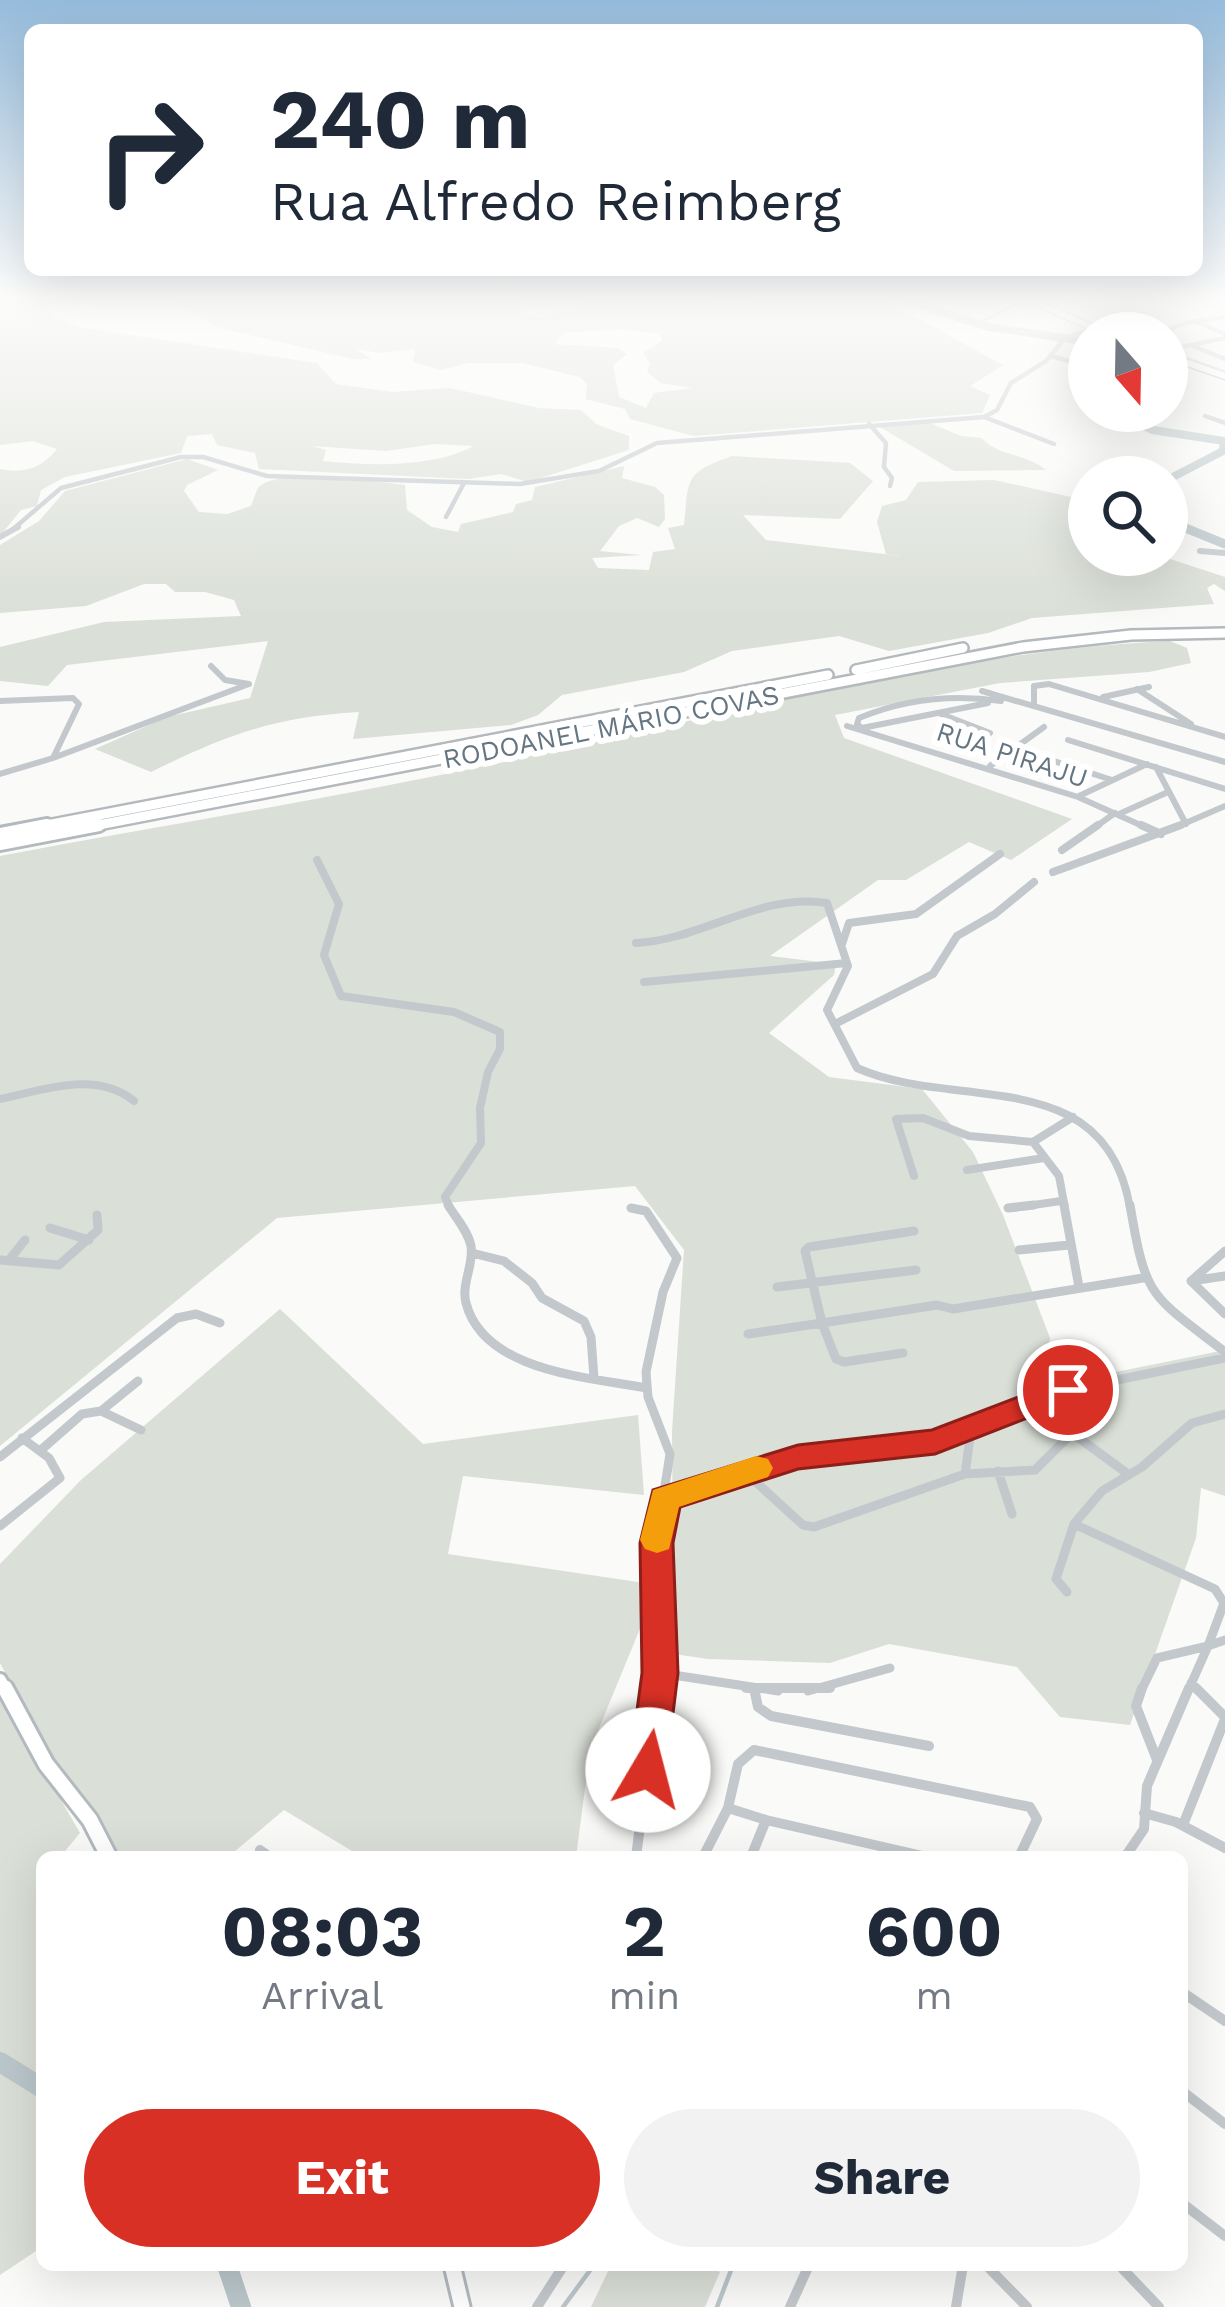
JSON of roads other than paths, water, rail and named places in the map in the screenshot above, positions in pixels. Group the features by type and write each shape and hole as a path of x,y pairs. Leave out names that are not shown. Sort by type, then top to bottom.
{"highway":[{"name":"RODOANEL MÁRIO COVAS","path":"0,834 1012,640 1125,627 1225,629"},
{"name":"RODOANEL MÁRIO COVAS","path":"0,844 1024,647 1225,629"}],"main road":[{"path":"0,1680 46,1764 90,1820 106,1851"},
{"path":"456,2271 462,2307"}],"street":[{"path":"984,417 1001,403"},
{"path":"1205,416 1225,423"},
{"path":"0,537 24,524 61,488 181,457 205,458 262,476 464,483 567,479 616,465 654,443 869,424 984,417 1054,444"},
{"path":"869,424 886,442 884,467 892,478 890,486"},
{"path":"446,517 464,483"},
{"path":"1188,547 1225,553"},
{"path":"0,774 53,758 168,711 250,686 225,680 211,665"},
{"path":"1034,703 1034,686 1057,686 1222,735"},
{"path":"1097,699 1148,687"},
{"path":"1137,689 1196,728"},
{"path":"982,691 1225,762"},
{"path":"1001,701 961,697 903,704 859,718 864,730 1019,699"},
{"path":"0,701 78,700 53,758"},
{"path":"938,712 989,733"},
{"name":"RUA PIRAJU","path":"847,726 1078,796 1161,835"},
{"path":"989,767 1044,727"},
{"path":"1067,740 1225,789"},
{"path":"1016,748 1112,781"},
{"path":"1078,796 1147,764"},
{"path":"1156,767 1186,824"},
{"path":"1062,850 1117,814 1168,792"},
{"path":"1053,872 1161,835 1225,806"},
{"path":"842,944 849,923 916,914 1000,854"},
{"path":"317,860 339,904 324,955 341,996 454,1012 500,1032 500,1049 488,1072 480,1108 482,1143 446,1198 472,1252 465,1289 472,1318 524,1359 559,1372 646,1388"},
{"path":"835,1024 933,974 957,936 1034,882"},
{"path":"636,944 695,938 802,899 827,903 847,963 827,1005 858,1069 870,1076 940,1082 980,1095 1054,1107 1073,1118 1111,1148 1122,1166 1143,1277 1165,1303 1225,1355"},
{"path":"644,982 847,963"},
{"path":"0,1099 98,1085 119,1088 134,1101"},
{"path":"914,1176 896,1119 923,1118 970,1136 1033,1142 1073,1118"},
{"path":"1033,1142 1059,1176 1079,1287"},
{"path":"967,1170 1045,1158"},
{"path":"1009,1208 1061,1201"},
{"path":"632,1208 646,1211 677,1258 658,1311 646,1388 670,1454 656,1543 660,1673 637,1851"},
{"path":"4,1261 59,1265 98,1230 97,1215"},
{"path":"50,1228 89,1240"},
{"path":"903,1353 844,1362 836,1359 805,1251 914,1231"},
{"path":"4,1261 25,1240"},
{"path":"1019,1250 1069,1245"},
{"path":"1191,1281 1225,1251"},
{"path":"472,1252 504,1261 532,1282 542,1298 584,1321 591,1336 594,1378"},
{"path":"777,1287 916,1270"},
{"path":"1191,1281 1225,1276"},
{"path":"748,1334 937,1306 952,1309 1143,1277"},
{"path":"1191,1281 1225,1314"},
{"path":"0,1457 177,1318 196,1314 220,1323"},
{"path":"664,1499 826,1452 914,1447 971,1430 1068,1390 1225,1355"},
{"path":"41,1450 82,1414 101,1411 138,1381"},
{"path":"101,1411 141,1430"},
{"path":"1067,1592 1056,1579 1074,1525 1102,1491 1142,1467 1192,1423 1225,1414"},
{"path":"964,1474 971,1430"},
{"path":"745,1472 802,1525 814,1528 964,1474 1035,1470 1072,1433 1128,1474"},
{"path":"0,1526 59,1480 41,1450 22,1438"},
{"path":"998,1471 1012,1514"},
{"path":"1074,1525 1215,1589 1224,1603 1156,1760 1144,1794 1144,1828 1128,1851"},
{"path":"1156,1760 1136,1706 1153,1659 1164,1650 1225,1640"},
{"path":"660,1673 754,1688 827,1689 890,1668"},
{"path":"1183,1825 1225,1718 1191,1683"},
{"path":"754,1688 758,1707 772,1716 929,1746"},
{"path":"707,1851 728,1808 738,1764 754,1750 1030,1808 1037,1819 1022,1851"},
{"path":"728,1808 902,1851"},
{"path":"1144,1813 1183,1825 1225,1849"},
{"path":"753,1851 766,1820"},
{"path":"1188,1996 1225,2021"},
{"path":"1188,2096 1225,2124"},
{"path":"1188,2208 1225,2236"},
{"path":"537,2307 561,2271"},
{"path":"790,2307 806,2271"},
{"path":"956,2307 962,2271"},
{"path":"992,2271 1027,2307"},
{"path":"1125,2271 1155,2306"}],"waterway":[{"path":"1166,432 1224,441 1223,451 1188,469"},
{"path":"1188,529 1225,544"},
{"path":"0,2062 36,2084"},
{"path":"229,2271 241,2307"},
{"path":"563,2307 590,2271"},
{"path":"717,2307 731,2271"}]}
